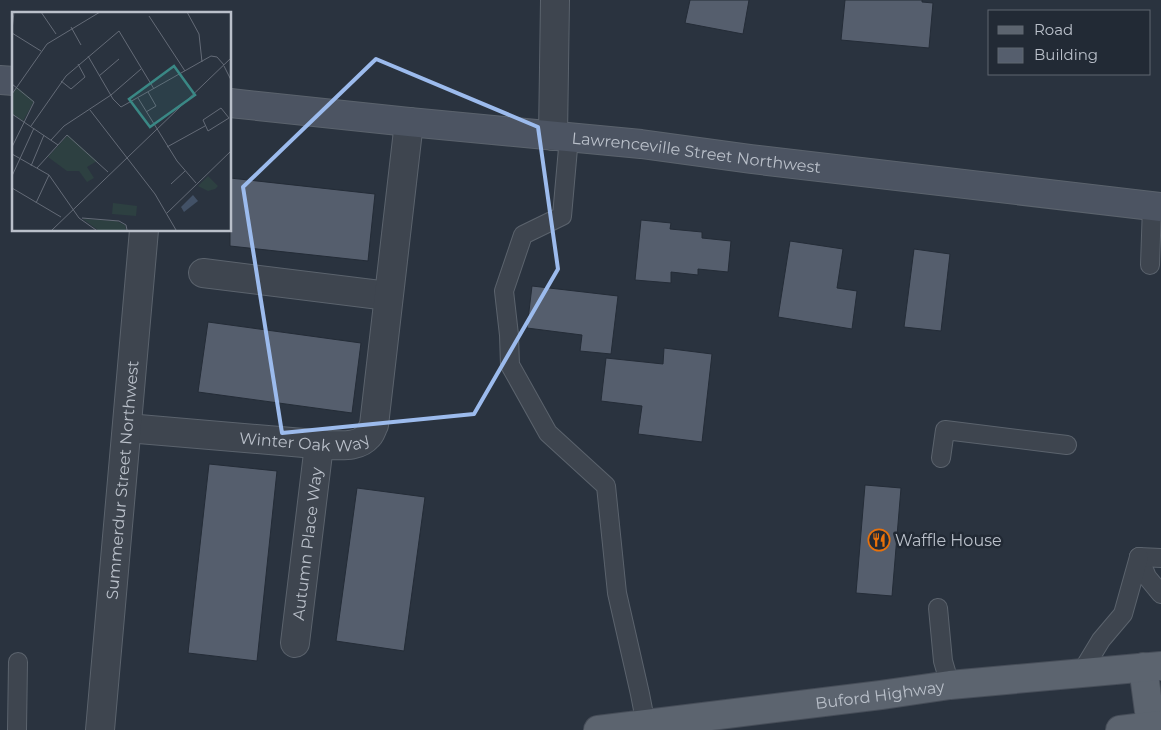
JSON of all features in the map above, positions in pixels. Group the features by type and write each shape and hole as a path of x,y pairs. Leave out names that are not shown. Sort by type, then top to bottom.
{"main road":[{"name":"Buford Highway","path":"598,730 950,686 1152,666"},
{"path":"1120,730 1156,726 1152,666"}],"street":[{"path":"555,0 561,137"},
{"name":"Lawrenceville Street Northwest","path":"231,103 641,144 750,159 1157,207"},
{"name":"Winter Oak Way","path":"127,428 319,445 350,445 358,443 368,436 374,424 409,122"},
{"name":"Summerdur Street Northwest","path":"100,730 144,231"},
{"path":"203,273 388,296"},
{"name":"Autumn Place Way","path":"295,642 319,445"}],"lane":[{"path":"561,137 562,216 523,235 504,291 510,365 548,432 606,486 618,593 646,725"},
{"path":"1150,265 1157,207"},
{"path":"941,458 945,430 1067,445"},
{"path":"1139,557 1161,558"},
{"path":"1139,557 1147,577 1161,594"},
{"path":"1081,673 1101,640 1123,614 1139,557"},
{"path":"938,608 943,661 950,686"},
{"path":"16,730 18,662"}],"highlighted area":[{"path":"376,59 538,127 558,269 474,414 282,433 243,187"}],"building":[{"path":"690,0 749,0 743,34 685,23"},
{"path":"845,0 922,0 922,2 933,3 929,48 841,40"},
{"path":"231,178 375,194 368,261 230,246"},
{"path":"641,220 671,223 670,229 702,232 702,238 731,241 728,272 698,269 698,275 671,272 671,283 635,280"},
{"path":"790,241 843,249 837,288 857,291 852,329 778,317"},
{"path":"914,249 950,254 941,331 904,327"},
{"path":"532,286 618,296 611,354 580,351 582,335 527,328"},
{"path":"208,322 361,343 352,413 198,392"},
{"path":"664,348 712,354 702,442 638,434 642,406 601,401 606,358 663,364"},
{"path":"209,464 277,471 257,661 188,653"},
{"name":"Waffle House","path":"865,485 901,488 892,596 856,593"},
{"path":"357,488 425,497 404,651 336,641"}],"place":[{"name":"Waffle House","path":"879,540"}]}
